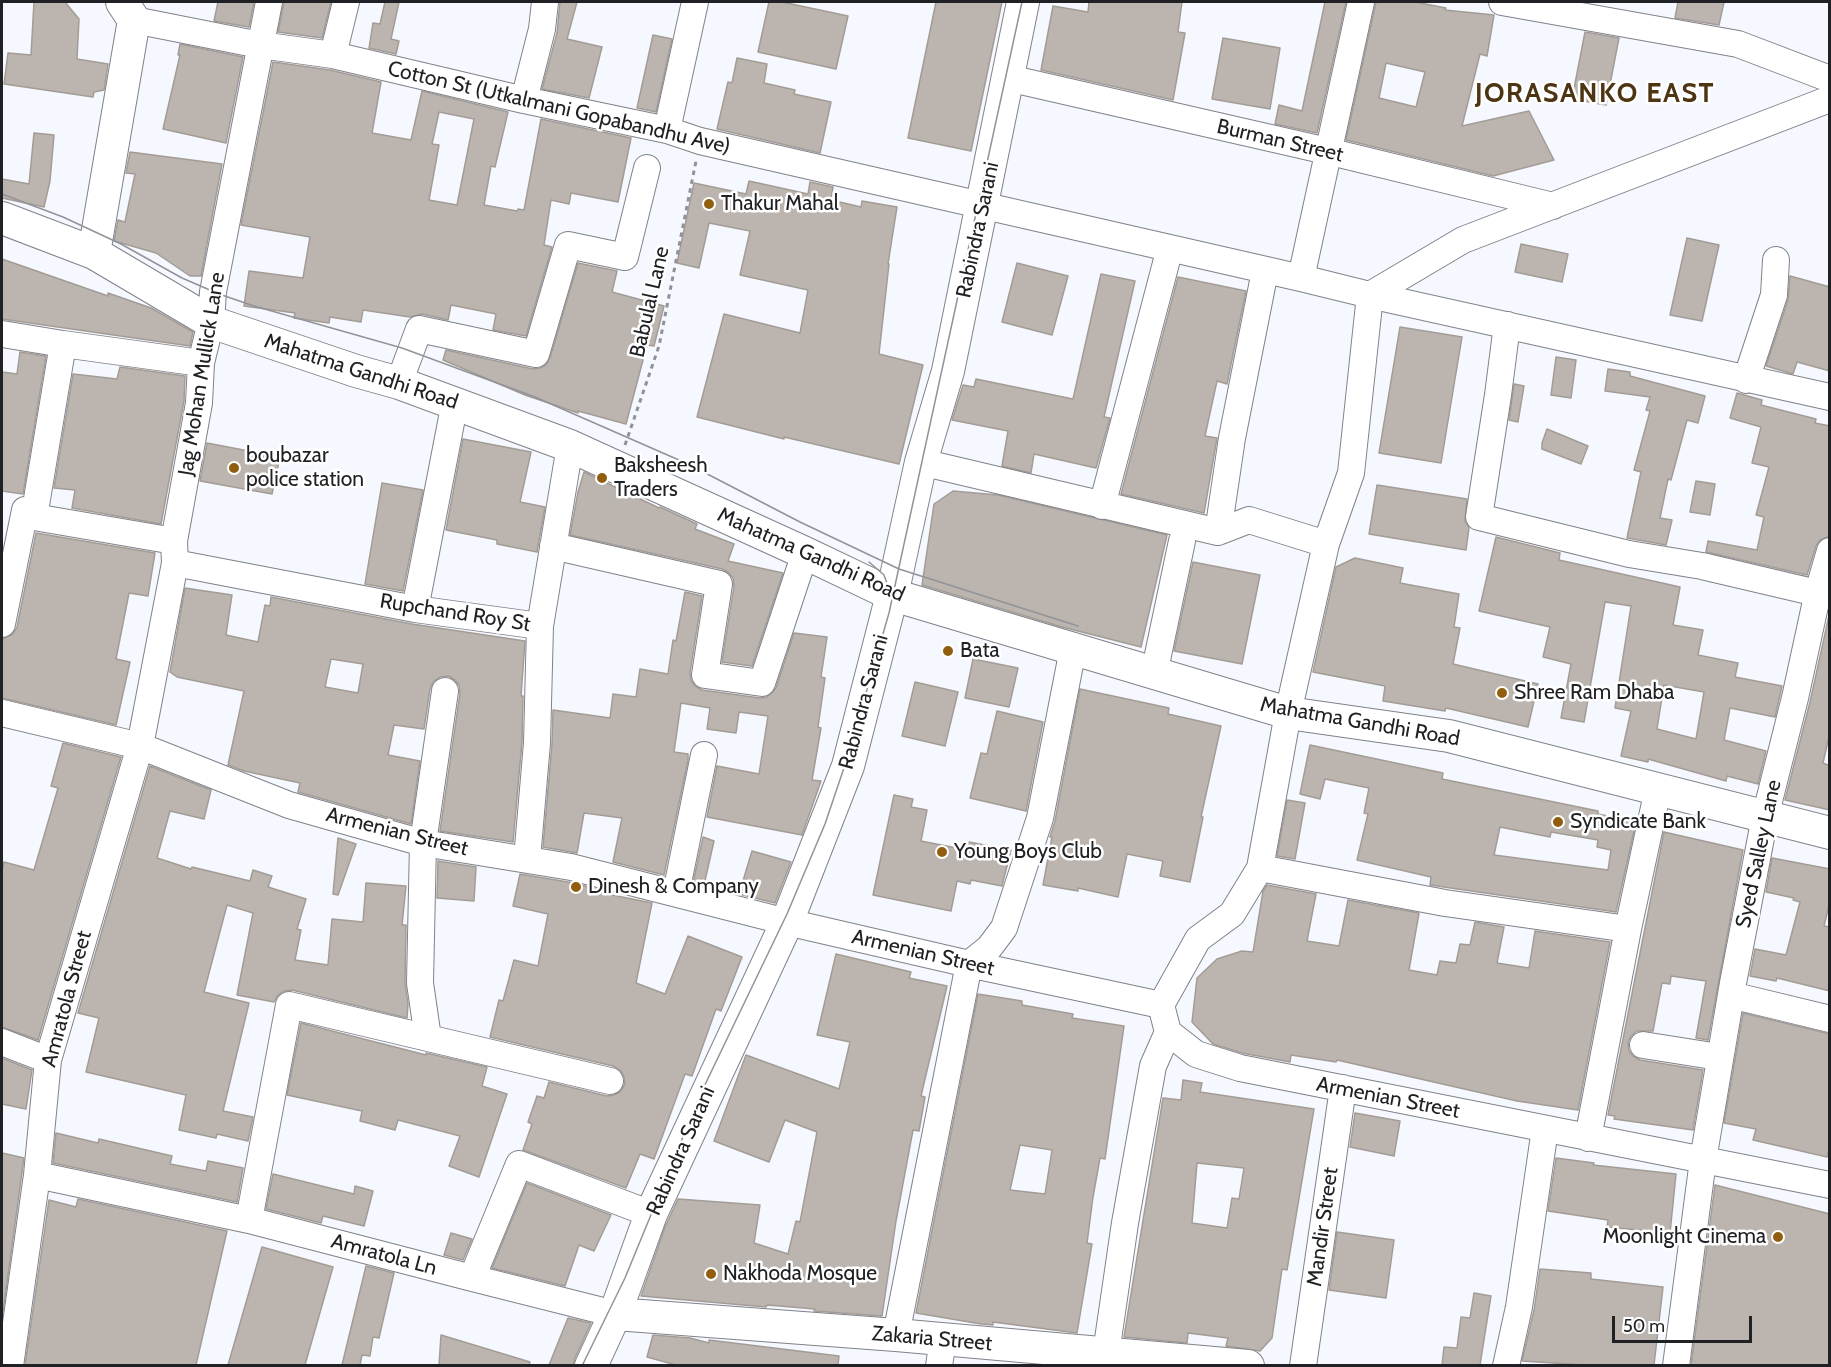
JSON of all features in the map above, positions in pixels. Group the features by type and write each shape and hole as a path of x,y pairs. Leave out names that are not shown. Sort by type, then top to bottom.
{"main road":[{"name":"Rabindra Sarani","path":"591,1365 615,1314 651,1214 787,922 848,766 892,595 921,462 948,371 1023,2"},
{"name":"Cotton St (Utkalmani Gopabandhu Ave)","path":"94,254 128,11"},
{"name":"Mahatma Gandhi Road","path":"2,218 94,254 211,322 455,402 570,446 618,466 892,595 1288,713 1449,736 1830,833"},
{"name":"Zakaria Street","path":"615,1314 896,1335 941,1352 1106,1353 1248,1365"}],"street":[{"name":"Jag Mohan Mullick Lane","path":"140,746 199,403 201,363 211,322 213,292 269,2"},
{"path":"333,55 346,2"},
{"path":"524,100 542,29 545,2"},
{"path":"667,130 695,2"},
{"path":"1301,278 1361,2"},
{"path":"1503,2 1738,44 1830,79"},
{"name":"Cotton St (Utkalmani Gopabandhu Ave)","path":"128,11 260,45 333,55 524,100 667,130 700,141 1830,398"},
{"name":"Burman Street","path":"1008,78 1327,151 1553,206"},
{"path":"1106,1353 1125,1223 1153,1066 1168,1032 1161,1005 1198,939 1232,914 1260,868 1288,713 1326,544 1351,473 1370,295 1464,240 1830,99"},
{"path":"399,383 418,329 536,354 568,245 626,257 647,168"},
{"path":"1102,506 1170,248"},
{"path":"1746,380 1774,295 1776,260"},
{"path":"1218,532 1232,438 1265,271"},
{"path":"1507,325 1479,517 1629,554 1702,567 1824,594"},
{"path":"2,334 201,363"},
{"path":"2,624 25,510 34,517 63,344"},
{"path":"415,609 455,402"},
{"path":"540,626 570,446"},
{"path":"921,462 1218,532 1249,520 1326,544"},
{"name":"Rupchand Roy St","path":"34,517 415,609 540,626 537,743 527,859"},
{"path":"1154,674 1182,541"},
{"path":"553,546 719,584 705,675 762,683 805,553"},
{"name":"Syed Salley Lane","path":"1676,1365 1719,1057 1765,817 1824,594 1830,551"},
{"path":"896,1335 969,964 999,937 1040,818 1073,649"},
{"path":"428,1038 420,983 423,843 446,691"},
{"name":"Armenian Street","path":"2,713 140,746 289,805 423,843 571,867 787,922 1161,1005"},
{"name":"Amratola Street","path":"10,1365 37,1175 48,1060 140,746"},
{"path":"676,893 705,754"},
{"path":"1588,1138 1628,929 1658,789"},
{"path":"1260,868 1445,903 1628,929"},
{"path":"1731,995 1830,1019"},
{"path":"249,1220 290,1005 610,1081"},
{"name":"Armenian Street","path":"1168,1032 1196,1054 1240,1068 1830,1185"},
{"path":"2,1042 48,1060"},
{"path":"1643,1045 1719,1057"},
{"name":"Mandir Street","path":"1303,1365 1343,1088"},
{"path":"1506,1365 1519,1307 1545,1129"},
{"path":"472,1278 519,1164 651,1214"},
{"name":"Amratola Ln","path":"37,1175 249,1220 615,1314"}],"path":[{"name":"Babulal Lane","path":"618,466 659,346 700,141"}],"building":[{"path":"34,2 65,2 79,19 77,59 108,64 104,90 94,92 93,97 4,84 8,53 31,55"},
{"path":"218,2 254,2 249,27 214,21"},
{"path":"284,2 331,2 322,38 278,32"},
{"path":"385,2 399,2 391,39 399,41 396,54 369,48 373,23 380,24"},
{"path":"560,2 577,2 567,39 602,47 589,98 542,89 557,33"},
{"path":"769,2 782,2 848,16 836,69 758,52"},
{"path":"936,2 1002,2 971,151 908,138"},
{"path":"1089,2 1182,2 1178,32 1185,33 1173,100 1041,70 1053,6 1088,12"},
{"path":"1325,2 1346,2 1317,133 1275,124 1279,105 1302,111"},
{"path":"1376,2 1415,2 1446,8 1445,10 1494,15 1487,56 1480,54 1462,126 1529,111 1554,160 1493,176 1346,140","holes":["1386,63 1425,72 1416,107 1379,98"]},
{"path":"1678,2 1724,2 1719,25 1675,18"},
{"path":"1585,32 1619,38 1606,105 1572,99"},
{"path":"653,35 672,39 656,112 637,108"},
{"path":"1223,38 1280,48 1270,109 1212,99"},
{"path":"180,44 243,57 226,143 163,129 180,55 178,55"},
{"path":"737,58 767,64 764,83 795,90 794,94 831,102 820,153 717,129 728,82 732,83"},
{"path":"273,62 330,70 381,82 372,133 411,140 422,91 508,112 495,167 491,166 484,205 517,211 518,209 524,210 541,119 631,138 618,202 571,193 569,204 551,200 544,245 552,247 526,336 493,330 496,314 451,305 448,320 422,314 410,317 363,310 361,322 330,317 329,323 294,318 295,313 244,306 249,271 303,278 310,237 241,225","holes":["439,112 474,119 457,205 429,200 439,145 432,144"]},
{"path":"34,133 54,135 50,181 44,207 2,198 2,179 29,184"},
{"path":"130,152 222,164 201,276 190,276 156,253 114,241 118,220 125,222 135,174 126,173"},
{"path":"749,181 808,194 810,182 833,187 831,200 861,207 862,201 897,207 888,264 879,354 923,365 899,464 697,417 724,314 800,333 808,290 740,275 750,231 709,223 699,268 677,263 694,183 746,194"},
{"path":"1687,238 1719,245 1702,321 1670,315"},
{"path":"1521,244 1568,254 1562,282 1515,272"},
{"path":"2,259 108,296 108,293 151,308 193,332 190,346 2,319"},
{"path":"578,263 617,271 612,292 664,306 654,346 647,345 626,424 578,411 578,413 525,395 443,360 446,350 533,369 546,365"},
{"path":"1017,263 1068,276 1052,335 1002,322"},
{"path":"1101,274 1135,281 1104,417 1110,418 1096,468 1034,454 1031,473 1002,466 1008,431 952,420 963,385 974,387 976,379 1073,399"},
{"path":"1790,276 1830,287 1830,371 1797,362 1793,374 1766,366 1788,300"},
{"path":"1178,277 1246,291 1227,384 1217,381 1205,436 1217,438 1204,513 1121,494"},
{"path":"1400,327 1462,337 1441,463 1379,453"},
{"path":"20,352 46,356 23,494 2,491 2,372 17,374"},
{"path":"1556,357 1576,360 1571,398 1551,395"},
{"path":"120,367 185,376 184,401 161,524 72,508 75,490 54,488 73,374 117,379"},
{"path":"1608,369 1630,372 1630,376 1705,396 1698,423 1687,420 1671,480 1668,479 1660,518 1672,520 1666,545 1627,538 1641,472 1634,470 1650,411 1646,410 1650,397 1605,391"},
{"path":"1514,384 1524,386 1518,422 1509,420"},
{"path":"1737,393 1762,400 1761,405 1816,419 1815,423 1830,426 1830,536 1820,540 1816,546 1807,575 1706,552 1708,541 1757,550 1764,517 1756,515 1769,467 1752,463 1761,427 1730,418"},
{"path":"1547,429 1588,446 1581,464 1542,449"},
{"path":"463,439 531,452 520,502 545,507 537,552 497,544 497,540 446,530"},
{"name":"boubazar police station","path":"207,443 280,457 272,494 200,481"},
{"path":"584,472 697,524 695,529 734,544 728,561 783,573 752,666 722,662 734,586 733,578 728,572 570,535"},
{"path":"1696,481 1715,484 1710,515 1690,512"},
{"path":"382,483 423,490 403,591 365,584"},
{"path":"1377,485 1467,499 1465,521 1469,528 1466,550 1369,534"},
{"path":"953,491 998,495 1167,535 1141,647 1062,627 922,585 934,504"},
{"path":"36,533 155,553 148,596 129,593 116,659 130,662 116,725 2,698 2,639 13,634 17,627"},
{"path":"1496,537 1560,553 1559,560 1680,587 1673,625 1703,630 1698,655 1738,663 1735,677 1782,686 1775,717 1730,708 1724,740 1766,751 1758,784 1727,776 1726,781 1648,759 1648,762 1621,756 1631,711 1615,708 1631,606 1605,602 1584,722 1561,718 1571,664 1543,657 1550,627 1479,611","holes":["1664,685 1704,692 1696,739 1657,729"]},
{"path":"1355,558 1403,568 1400,583 1459,594 1454,627 1460,628 1453,664 1538,684 1528,727 1446,708 1445,711 1383,701 1385,686 1313,672 1336,567"},
{"path":"1193,562 1260,575 1242,664 1174,651"},
{"path":"185,588 232,595 226,635 258,642 265,605 270,606 271,597 412,624 525,641 521,696 523,696 522,742 513,842 440,831 460,693 459,685 448,676 440,677 433,682 424,729 394,725 388,755 420,761 411,824 298,792 300,783 244,771 228,765 244,691 177,677 170,672","holes":["331,659 363,664 358,693 325,687"]},
{"path":"685,592 702,596 690,673 695,686 702,690 767,697 776,688 794,633 827,637 821,677 825,678 818,727 821,728 812,780 821,781 802,835 707,817 717,766 759,774 768,716 739,712 736,733 707,729 710,708 681,703 674,752 688,754 688,760 664,875 613,862 622,818 584,813 577,853 543,847 553,710 610,718 613,694 636,697 640,669 668,674 673,640 676,641"},
{"path":"1830,611 1830,732 1823,763 1830,766 1830,810 1785,800"},
{"path":"973,659 1018,668 1009,707 965,698"},
{"path":"915,682 958,692 945,746 902,736"},
{"path":"1080,689 1169,708 1168,714 1221,726 1201,817 1203,817 1190,882 1160,876 1163,861 1127,854 1118,897 1078,888 1078,891 1043,885 1052,837 1050,837"},
{"path":"997,711 1043,722 1026,811 970,798 981,753 987,754"},
{"path":"63,743 121,757 38,1040 2,1027 2,871 4,862 34,870 58,788 51,786"},
{"path":"1310,745 1443,773 1442,779 1598,811 1598,814 1636,822 1616,912 1430,885 1431,877 1357,860 1368,814 1364,813 1369,788 1325,779 1320,799 1300,794","holes":["1500,827 1550,837 1551,832 1598,840 1597,847 1611,850 1608,870 1494,855"]},
{"path":"150,766 211,790 204,819 170,811 157,858 191,869 192,867 250,881 253,870 272,876 268,887 306,899 297,929 301,930 295,960 328,965 332,919 363,922 366,883 406,886 402,925 406,925 407,1018 292,990 278,995 274,1002 237,995 253,913 227,905 204,992 249,1003 223,1111 253,1117 248,1141 217,1134 216,1138 179,1130 186,1095 86,1072 99,1018 78,1013"},
{"path":"894,795 913,799 911,807 927,810 921,841 967,850 969,842 1011,850 1002,886 971,880 970,884 957,881 951,911 873,895"},
{"path":"1287,800 1305,803 1295,859 1277,856"},
{"path":"1664,832 1743,850 1708,1040 1696,1038 1706,981 1671,976 1670,984 1662,983 1653,1031 1637,1031 1628,1042 1629,1051 1640,1060 1703,1070 1693,1130 1614,1119 1615,1116 1608,1115"},
{"path":"703,837 714,841 704,885 693,883"},
{"path":"338,838 356,844 338,895 333,894"},
{"path":"752,851 791,862 775,903 739,894"},
{"path":"1772,858 1830,869 1830,901 1824,926 1830,927 1830,991 1777,978 1776,981 1750,976 1755,949 1786,955 1800,902 1793,900 1794,898 1766,892"},
{"path":"438,861 476,867 474,901 437,898"},
{"path":"520,874 568,882 602,890 602,893 652,903 636,983 665,994 688,936 742,957 721,1011 716,1009 692,1076 685,1074 654,1159 640,1154 626,1188 523,1150 532,1124 528,1122 537,1096 544,1098 549,1082 607,1096 620,1092 625,1084 621,1071 613,1066 490,1037 499,1000 503,1001 514,960 538,966 548,914 513,906"},
{"path":"1267,885 1316,894 1307,941 1339,946 1348,900 1419,913 1409,970 1437,975 1440,961 1456,963 1460,944 1470,945 1475,922 1504,927 1497,963 1529,968 1535,931 1610,942 1578,1110 1517,1101 1337,1060 1336,1062 1291,1055 1290,1062 1242,1053 1213,1044 1192,1022 1197,978 1217,959 1242,951 1253,952 1263,891"},
{"path":"836,954 911,972 909,978 947,986 921,1096 925,1097 919,1131 913,1130 896,1221 882,1316 641,1296 665,1227 678,1199 760,1205 754,1243 788,1254 796,1221 800,1222 817,1132 785,1120 769,1162 714,1141 746,1055 839,1089 850,1042 817,1035"},
{"path":"978,994 1022,1001 1022,1005 1073,1014 1072,1018 1124,1026 1105,1159 1100,1158 1093,1197 1087,1243 1092,1244 1077,1333 993,1322 993,1325 981,1324 916,1313","holes":["1020,1145 1052,1150 1045,1194 1010,1190"]},
{"path":"1743,1013 1830,1034 1830,1147 1827,1157 1753,1140 1756,1129 1724,1123"},
{"path":"301,1023 426,1055 426,1053 487,1067 482,1086 507,1094 479,1177 449,1166 460,1136 398,1120 395,1130 360,1121 362,1111 287,1095"},
{"path":"2,1058 32,1070 26,1109 2,1104"},
{"path":"1183,1080 1202,1083 1200,1092 1314,1109 1287,1270 1282,1269 1272,1338 1260,1351 1226,1346 1228,1338 1188,1333 1187,1343 1124,1337 1163,1098 1181,1100","holes":["1197,1163 1244,1168 1239,1199 1232,1198 1227,1228 1192,1223"]},
{"path":"1355,1113 1400,1121 1394,1156 1350,1147"},
{"path":"56,1133 98,1143 99,1139 172,1156 170,1164 206,1171 208,1161 243,1168 237,1202 53,1163"},
{"path":"2,1153 24,1158 2,1319"},
{"path":"1556,1158 1594,1163 1593,1165 1676,1174 1670,1233 1607,1227 1608,1220 1548,1211"},
{"path":"273,1174 354,1194 355,1186 373,1191 364,1226 323,1216 321,1223 266,1209"},
{"path":"527,1183 611,1215 594,1251 579,1245 565,1286 492,1268"},
{"path":"1715,1185 1830,1214 1830,1365 1691,1365"},
{"path":"78,1199 227,1231 196,1365 25,1365 49,1200 76,1207"},
{"path":"1337,1232 1394,1240 1386,1298 1329,1290"},
{"path":"451,1233 472,1239 463,1260 444,1255"},
{"path":"262,1247 333,1267 305,1365 228,1365"},
{"path":"366,1266 394,1273 379,1338 373,1337 370,1356 362,1355 360,1365 342,1365"},
{"path":"1540,1269 1591,1273 1591,1279 1663,1287 1654,1365 1584,1365 1522,1361 1534,1310"},
{"path":"1474,1293 1491,1296 1480,1365 1442,1365 1444,1347 1457,1348 1461,1317 1470,1318"},
{"path":"568,1318 591,1323 573,1365 549,1365"},
{"path":"441,1335 530,1362 529,1365 439,1365"},
{"path":"653,1335 839,1356 838,1365 676,1365 647,1357"}],"tram line":[{"path":"582,1366 625,1278 701,1093 787,914 825,824 847,759 889,613 1022,2"},
{"path":"2,194 63,217 121,244 182,278 219,294 402,348 535,397 688,464 800,522 899,569 1078,626"},
{"path":"869,562 884,575 889,596"}],"place":[{"name":"Thakur Mahal","path":"709,204"},
{"name":"boubazar police station","path":"234,468"},
{"name":"Baksheesh Traders","path":"602,478"},
{"name":"Bata","path":"948,651"},
{"name":"Shree Ram Dhaba","path":"1502,693"},
{"name":"Syndicate Bank","path":"1558,822"},
{"name":"Young Boys Club","path":"942,852"},
{"name":"Dinesh & Company","path":"576,887"},
{"name":"Moonlight Cinema","path":"1778,1237"},
{"name":"Nakhoda Mosque","path":"711,1274"}],"district":[{"name":"JORASANKO EAST","path":"1595,94"}]}
